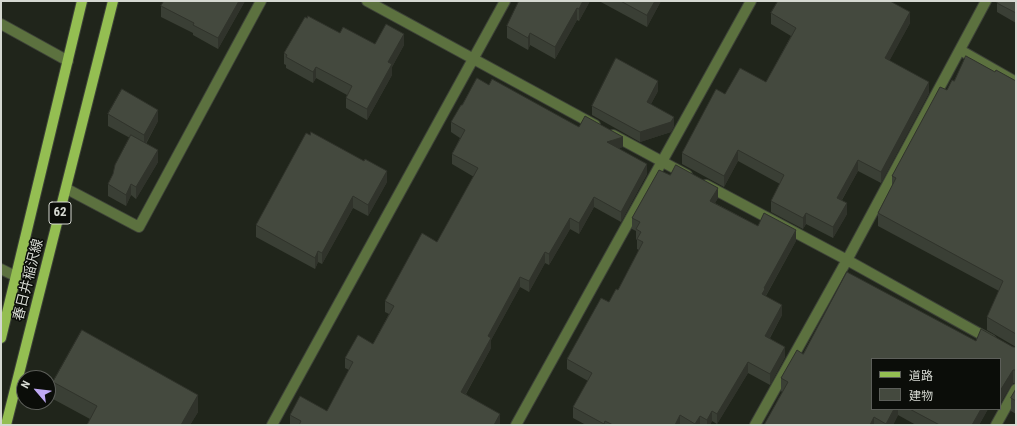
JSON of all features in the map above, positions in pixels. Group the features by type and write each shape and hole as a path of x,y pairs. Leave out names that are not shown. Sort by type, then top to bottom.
{"main road":[{"name":"春日井稲沢線","path":"1,338 17,277 82,1"},
{"name":"春日井稲沢線","path":"6,425 113,1"}],"street":[{"path":"66,189 81,195 140,227 261,1"},
{"path":"367,1 662,162 847,260 1002,346"},
{"path":"272,425 505,1"},
{"path":"516,425 751,1"},
{"path":"755,425 847,260 986,1"},
{"path":"1,24 68,61"},
{"path":"960,50 1016,82"},
{"path":"1,269 17,277"},
{"path":"996,425 1016,389"}],"building":[{"path":"164,1 239,1 218,38 193,25 194,23 161,6"},
{"path":"519,1 583,1 579,9 577,8 555,47 530,33 528,38 507,26"},
{"path":"621,1 655,1 647,15"},
{"path":"778,1 890,1 910,12 885,58 929,82 881,172 858,160 837,198 847,203 833,227 806,213 803,218 771,201 784,175 738,150 724,176 682,153 716,89 725,94 740,68 766,82 796,28 771,13"},
{"path":"998,1 1016,1 1016,13 997,3"},
{"path":"308,16 340,33 343,27 375,44 386,24 404,34 388,62 392,64 367,109 346,98 352,86 316,67 313,72 286,57 287,55 284,53 305,17 307,18"},
{"path":"966,56 995,72 996,70 1016,81 1016,334 987,317 1003,281 878,213 896,178 892,176 940,87 947,90 952,80 954,81"},
{"path":"616,58 658,81 647,102 674,117 671,122 640,132 592,106"},
{"path":"477,78 489,85 492,79 579,127 585,116 623,137 607,142 647,164 621,212 594,197 579,223 570,218 549,254 545,252 529,281 520,277 488,336 491,338 461,392 500,414 494,425 299,425 301,421 290,415 300,396 327,411 353,362 345,358 358,335 373,344 394,306 385,301 422,233 437,242 478,168 452,154 465,130 451,122"},
{"path":"122,89 158,110 144,135 108,114"},
{"path":"311,132 364,161 365,159 387,171 368,205 353,196 322,253 318,251 315,258 256,225 306,133 310,135"},
{"path":"131,135 158,150 136,187 131,184 126,195 108,184 113,174 115,165"},
{"path":"676,165 718,188 710,201 758,226 764,213 796,230 762,294 782,305 765,336 785,347 770,374 748,362 717,414 712,411 707,420 700,416 695,424 680,415 675,425 613,425 605,421 604,424 573,407 592,373 567,359 601,298 609,302 616,289 618,290 643,242 637,239 641,232 636,229 640,222 632,218 659,170 670,175"},
{"path":"847,272 976,341 981,329 1013,347 1016,347 1016,370 1013,370 1001,389 1001,358 871,358 871,410 893,410 886,424 874,417 870,425 764,425 788,382 781,378 797,350 803,354"},
{"path":"82,330 198,395 181,425 87,425 97,406 56,384 56,377"},
{"path":"1016,389 1016,401 1011,398"},
{"path":"912,410 980,410 972,425 940,425"}]}
